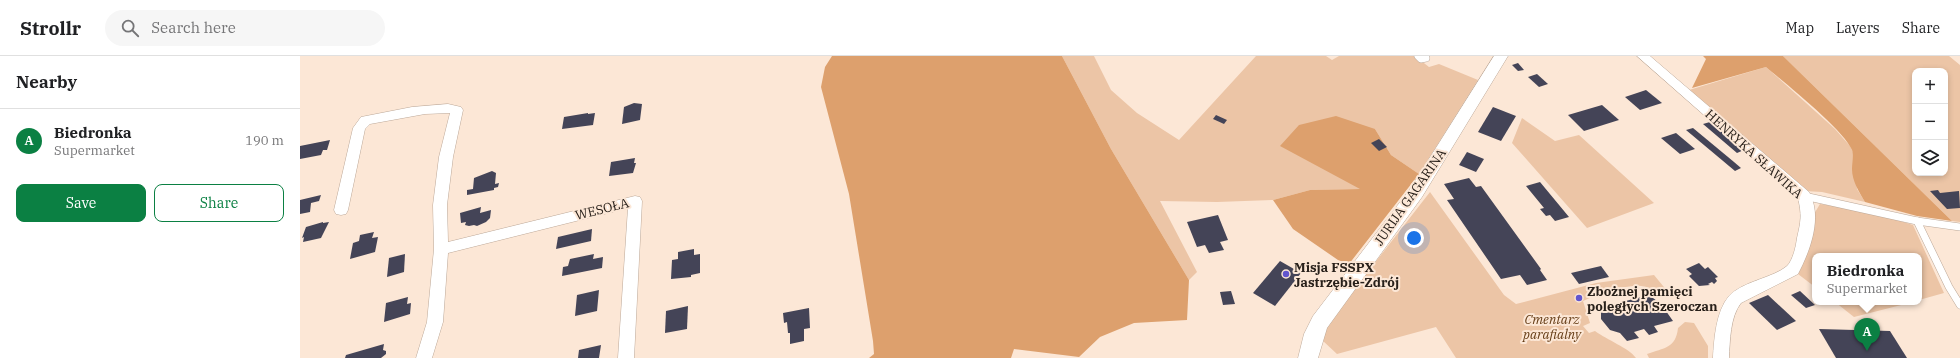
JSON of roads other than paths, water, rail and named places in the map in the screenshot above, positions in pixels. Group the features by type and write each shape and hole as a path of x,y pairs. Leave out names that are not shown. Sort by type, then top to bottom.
{"street":[{"name":"HENRYKA SŁAWIKA","path":"1643,56 1804,196 1809,215 1799,260 1794,270 1735,300 1728,312 1721,350 1721,358"},
{"name":"JURIJA GAGARINA","path":"1308,358 1314,334 1320,322 1416,193 1498,57"},
{"path":"341,210 359,128 362,122 366,120 417,112 450,108 457,110 446,157 440,205 441,249 435,322 424,358"},
{"name":"WESOŁA","path":"441,249 635,201 626,358"}],"lane":[{"path":"1418,56 1421,60 1426,58"},
{"path":"1804,196 1837,202 1917,221 1960,227"},
{"path":"1917,221 1949,287 1960,305"}],"place":[{"name":"Misja FSSPX Jastrzębie-Zdrój","path":"1286,274"},
{"name":"Zbożnej pamięci poległych Szeroczan","path":"1579,298"},
{"name":"Biedronka","path":"1867,351"}],"park label":[{"name":"Cmentarz parafialny","path":"1552,326"}]}
